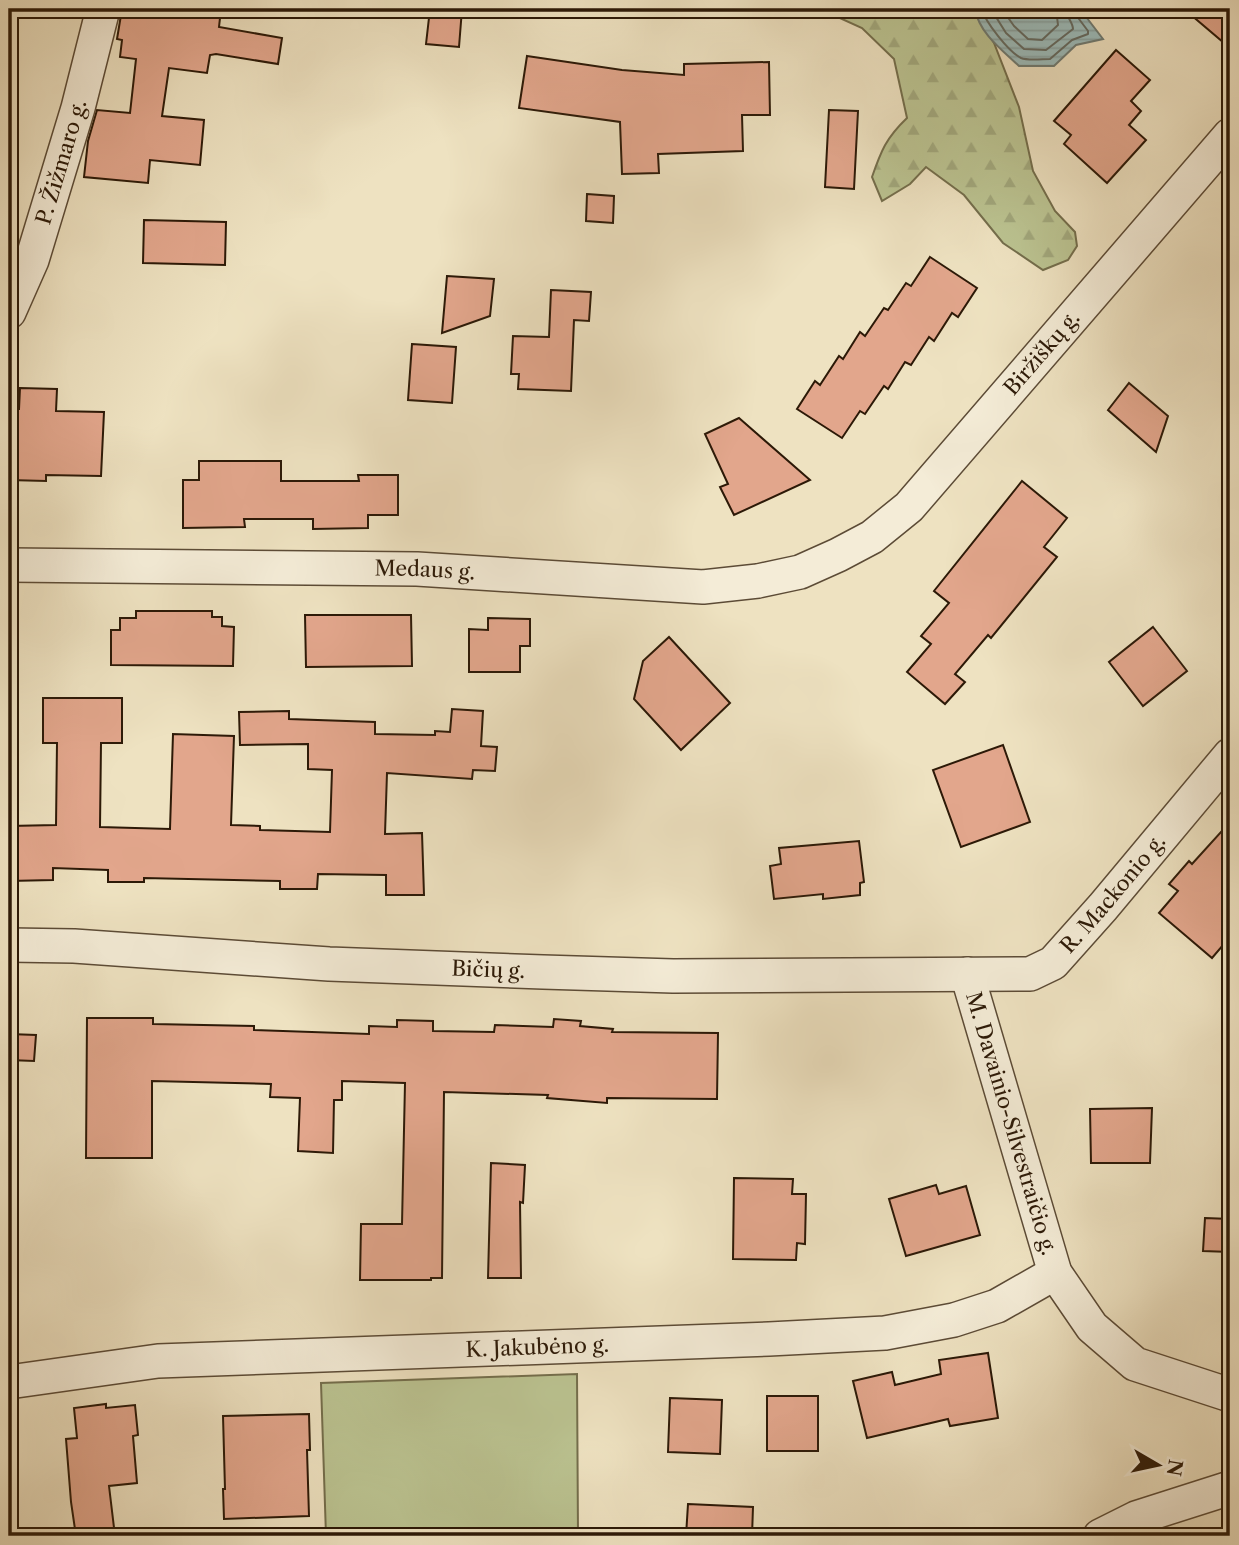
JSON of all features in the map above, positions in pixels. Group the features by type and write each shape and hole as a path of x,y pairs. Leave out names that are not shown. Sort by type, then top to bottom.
{"street":[{"name":"P. Žižmaro g.","path":"9,312 32,260 78,108 103,9"},
{"name":"Biržiškų g.","path":"838,555 872,537 909,507 1230,135"},
{"name":"Medaus g.","path":"9,565 417,569 703,587 758,581 800,572 838,555"},
{"name":"R. Mackonio g.","path":"967,974 1030,974 1053,962 1230,755"},
{"name":"Bičių g.","path":"9,944 329,964 543,972 673,975 967,974"},
{"name":"M. Davainio-Silvestraičio g.","path":"967,974 1055,1273 1093,1327 1135,1364 1230,1395"},
{"name":"K. Jakubėno g.","path":"9,1382 158,1361 886,1333 954,1320 997,1306 1055,1273"},
{"path":"1100,1536 1136,1518 1230,1489"}],"green space":[{"path":"820,9 975,9 977,17 994,43 1019,107 1033,171 1055,211 1075,232 1077,246 1068,260 1043,270 1003,243 964,195 926,167 910,184 882,201 872,177 885,145 907,118 894,59 862,28"},
{"path":"577,1374 578,1536 326,1536 321,1383"}],"water":[{"path":"975,9 1080,9 1103,39 1076,45 1054,66 1019,66 986,33"}],"building":[{"path":"122,9 168,9 220,18 219,27 282,38 278,64 216,54 210,55 207,73 169,68 162,116 204,120 200,165 150,160 148,183 84,177 88,141 97,110 130,113 136,59 120,57 122,40 117,39"},
{"path":"430,9 462,9 459,47 426,44"},
{"path":"1184,9 1230,9 1230,48"},
{"path":"1116,50 1150,80 1131,101 1141,111 1129,125 1146,140 1107,183 1064,144 1071,135 1054,121"},
{"path":"527,56 622,70 684,75 684,64 769,62 770,115 742,115 743,151 658,154 659,173 622,174 620,122 519,108"},
{"path":"829,110 858,111 854,189 825,187"},
{"path":"587,194 614,196 613,223 586,221"},
{"path":"144,220 226,222 225,265 143,263"},
{"path":"930,257 977,288 958,317 952,313 934,341 929,337 911,365 905,362 888,389 884,386 865,414 860,411 842,438 797,409 815,381 820,385 839,356 843,359 860,332 865,336 884,308 888,310 906,283 911,286"},
{"path":"447,276 494,279 490,316 442,333"},
{"path":"551,290 591,292 589,321 574,320 571,391 518,389 519,374 511,374 513,336 549,337"},
{"path":"412,344 456,347 452,403 408,400"},
{"path":"1129,383 1168,416 1156,452 1108,410"},
{"path":"20,388 57,389 56,411 104,412 101,476 46,475 46,481 9,480 9,409 19,409"},
{"path":"739,418 810,480 734,515 720,487 728,484 705,434"},
{"path":"199,461 281,461 281,481 359,481 358,475 398,475 398,515 368,515 368,528 313,529 313,519 244,519 245,527 183,528 183,480 199,480"},
{"path":"1022,481 1067,518 1044,547 1057,557 991,638 988,635 955,674 965,682 945,704 907,672 931,644 921,636 949,603 934,591"},
{"path":"136,611 212,611 212,617 222,617 222,626 234,627 233,666 111,665 111,630 120,630 120,618 136,618"},
{"path":"305,615 411,615 412,666 306,667"},
{"path":"488,618 530,619 530,646 520,646 520,672 469,672 469,629 488,630"},
{"path":"1153,627 1187,671 1143,706 1109,662"},
{"path":"669,637 730,703 681,750 634,699 643,661"},
{"path":"43,698 122,698 122,743 101,743 100,827 170,829 173,734 234,736 231,825 260,826 260,830 330,832 332,770 308,769 308,744 240,745 239,712 289,711 289,719 375,722 375,734 435,735 435,731 450,732 452,709 483,711 481,746 497,747 495,771 473,770 472,779 387,773 385,834 422,833 424,895 386,895 386,875 318,874 317,889 280,889 280,881 144,878 144,882 108,882 108,870 53,868 53,880 9,881 9,826 56,825 57,743 43,743"},
{"path":"1003,745 1030,822 961,847 933,770"},
{"path":"1230,822 1230,937 1212,958 1159,913 1178,891 1169,884 1189,861 1192,864"},
{"path":"859,841 864,882 860,883 860,895 823,899 823,894 774,899 770,866 781,864 779,848"},
{"path":"87,1018 153,1018 153,1024 254,1026 254,1030 369,1034 369,1026 397,1027 397,1020 433,1021 433,1031 494,1032 495,1025 553,1027 554,1019 581,1021 580,1026 613,1029 612,1032 718,1033 717,1099 607,1098 607,1103 547,1098 548,1095 444,1092 442,1278 360,1280 361,1224 402,1224 405,1083 342,1081 342,1100 334,1100 333,1153 298,1151 300,1098 270,1097 271,1084 152,1081 152,1158 86,1158"},
{"path":"9,1034 36,1035 34,1061 9,1060"},
{"path":"1152,1108 1150,1163 1091,1163 1090,1109"},
{"path":"491,1163 525,1165 523,1203 520,1202 521,1278 488,1278"},
{"path":"734,1178 793,1179 792,1194 806,1194 805,1244 797,1243 796,1260 733,1259"},
{"path":"936,1185 939,1194 966,1186 980,1235 906,1256 889,1199"},
{"path":"1205,1218 1230,1219 1230,1252 1203,1251"},
{"path":"988,1353 998,1418 950,1426 948,1419 867,1438 853,1381 892,1372 895,1385 941,1374 939,1360"},
{"path":"767,1396 818,1396 818,1451 767,1451"},
{"path":"670,1398 722,1400 720,1454 668,1452"},
{"path":"106,1404 106,1408 135,1405 138,1435 133,1436 137,1483 109,1486 115,1536 76,1536 66,1439 77,1438 74,1408"},
{"path":"309,1414 309,1516 224,1519 223,1416"},
{"path":"688,1504 753,1507 752,1536 686,1536"}]}
